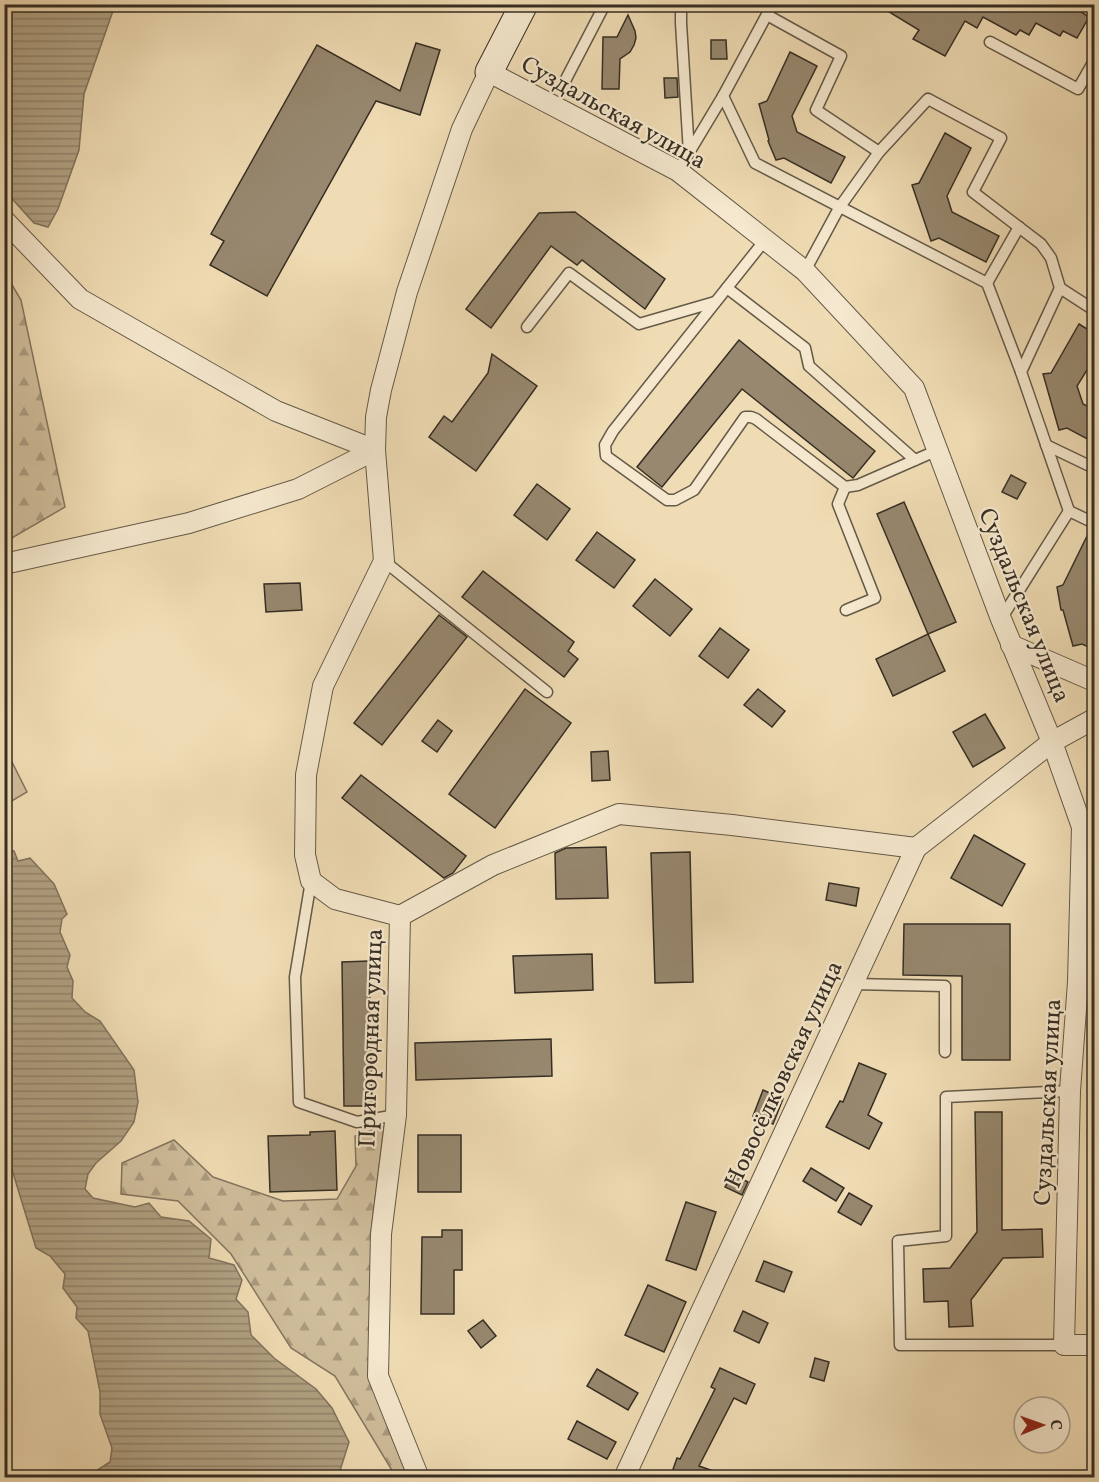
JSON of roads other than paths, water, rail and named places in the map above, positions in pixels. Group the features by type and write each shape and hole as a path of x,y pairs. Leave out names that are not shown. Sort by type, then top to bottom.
{"street":[{"path":"400,915 335,899 311,881 305,855 306,775 323,686 384,561 375,450 376,417 407,292 462,129 524,4"},
{"name":"Суздальская улица","path":"489,72 678,171 805,271 914,388 1011,645 1052,742 1082,828 1086,982 1070,1091 1064,1345"},
{"path":"4,220 80,299 276,411 375,450"},
{"path":"4,564 177,526 211,516 298,489 375,450"},
{"path":"1011,645 1095,681"},
{"name":"Новосёлковская улица","path":"624,1478 916,848 1052,742 1095,719"},
{"name":"Пригородная улица","path":"419,1478 378,1376 381,1233 396,1115 400,915 494,864 619,814 732,825 916,848"},
{"path":"1064,1345 1095,1345"}],"lane":[{"path":"565,81 605,4"},
{"path":"681,4 689,153"},
{"path":"678,171 723,96 769,10 841,56 816,111 879,152"},
{"path":"990,42 1078,90 1095,61"},
{"path":"723,96 754,163 987,283 1021,372 1069,511 1095,524"},
{"path":"805,271 839,208 879,152 928,99 1000,138 973,192 1041,244 1051,258 1060,288 1095,310"},
{"path":"987,283 1019,227"},
{"path":"765,240 613,431 605,445 606,456 667,500 675,500 694,490 745,417 756,419 845,487 858,485 938,450"},
{"path":"527,327 569,273 639,324 716,302"},
{"path":"727,288 805,348 809,366 915,460"},
{"path":"1021,372 1060,288"},
{"path":"1046,445 1095,468"},
{"path":"845,487 838,504 875,598 846,610"},
{"path":"1001,619 1069,511"},
{"path":"384,561 547,692"},
{"path":"311,881 294,977 299,1102 357,1122 396,1115"},
{"path":"853,984 945,986 945,1052"},
{"path":"1064,1345 900,1345 898,1241 946,1236 946,1097 1070,1091"}]}
